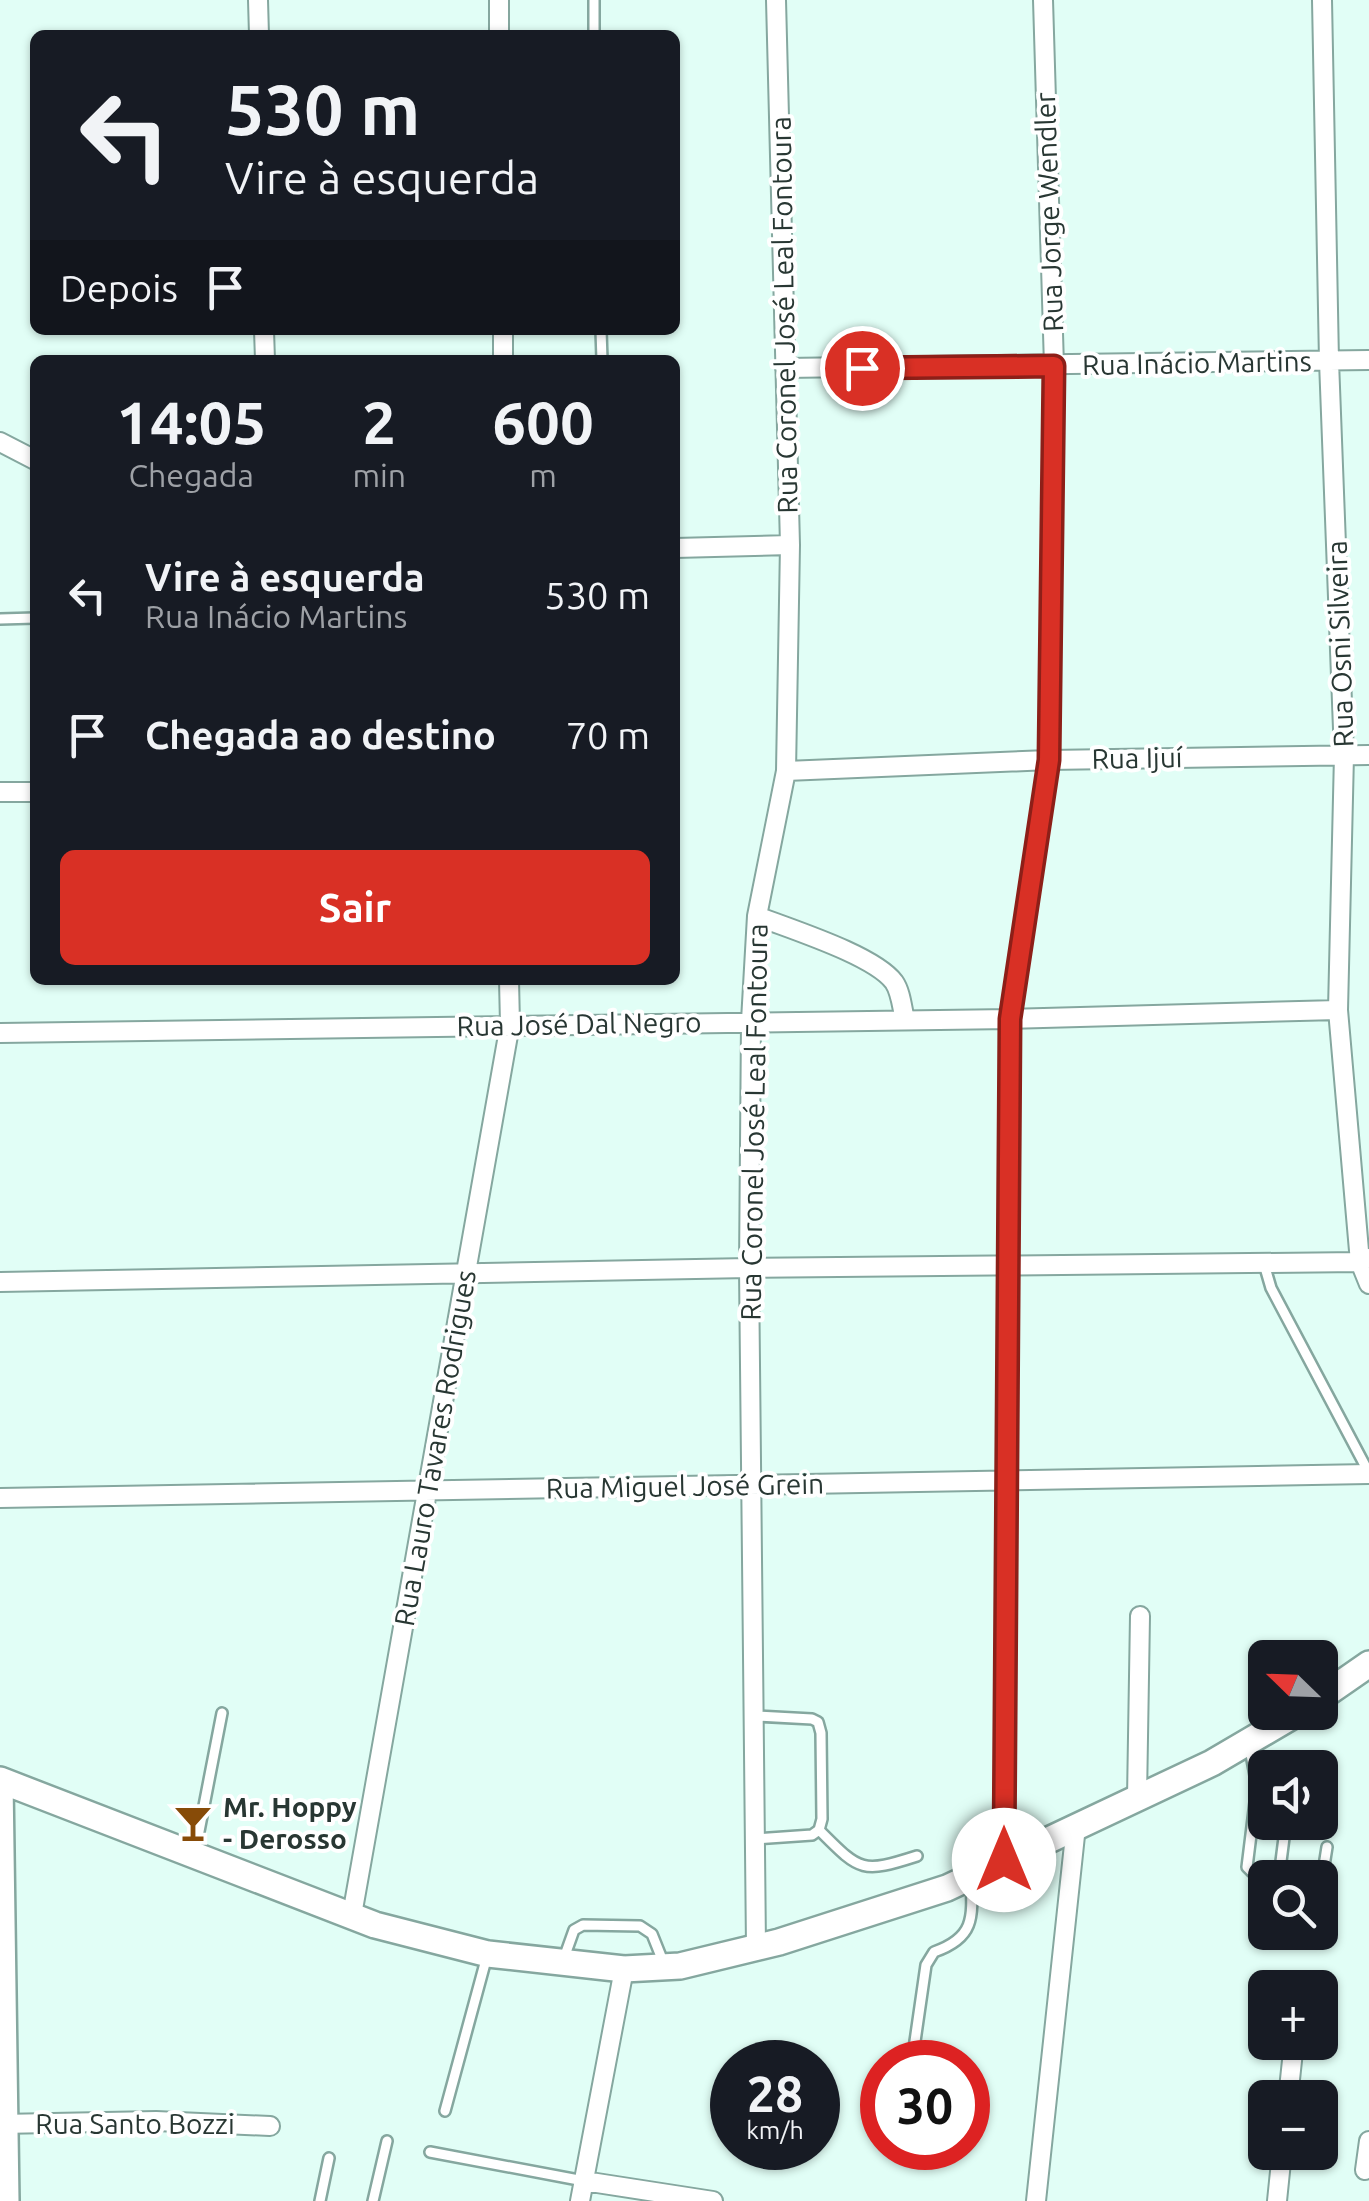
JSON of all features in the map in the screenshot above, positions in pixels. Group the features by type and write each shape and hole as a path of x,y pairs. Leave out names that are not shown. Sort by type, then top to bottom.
{"main road":[{"path":"1338,1686 1369,1665"},
{"path":"6,2201 0,1781 375,1925 488,1954 624,1970 665,1967 756,1947 947,1888 1269,1730"}],"street":[{"path":"258,0 259,30"},
{"path":"499,0 499,30"},
{"name":"Rua Coronel José Leal Fontoura","path":"756,1947 749,1268 751,1022 756,916 786,771 790,545 776,0"},
{"name":"Rua Jorge Wendler","path":"1004,1860 1010,1019 1049,760 1054,366 1043,0"},
{"name":"Rua Osni Silveira","path":"1322,0 1329,361 1344,755 1338,1010 1369,1284"},
{"name":"Rua Inácio Martins","path":"785,368 1369,360"},
{"path":"0,442 30,457"},
{"path":"680,548 790,545"},
{"name":"Rua Ijuí","path":"786,771 1049,760 1369,756"},
{"path":"0,792 30,792"},
{"path":"756,916 857,956 884,971 897,985 905,1020"},
{"name":"Rua Lauro Tavares Rodrigues","path":"352,1916 510,1024 510,985"},
{"name":"Rua José Dal Negro","path":"0,1034 1010,1019 1338,1010"},
{"path":"0,1282 1364,1260"},
{"name":"Rua Miguel José Grein","path":"0,1498 1369,1474"},
{"path":"1137,1798 1140,1616"},
{"path":"1036,2201 1076,1826"},
{"path":"580,2201 624,1970"},
{"name":"Rua Santo Bozzi","path":"3,2124 156,2121 270,2126"},
{"path":"1365,2170 1369,2141"},
{"path":"1277,2201 1280,2170"},
{"path":"584,2181 712,2201"}],"lane":[{"path":"594,0 594,30"},
{"path":"0,618 30,618"},
{"path":"1264,1264 1271,1288 1369,1474"},
{"path":"194,1854 222,1713"},
{"path":"754,1716 812,1719 818,1722 821,1734 819,1830 812,1835 756,1840"},
{"path":"1248,1743 1250,1750"},
{"path":"819,1830 844,1857 859,1866 880,1868 917,1856"},
{"path":"1325,1860 1327,1847"},
{"path":"915,2040 926,1965 934,1952 954,1945 967,1932 972,1904 970,1877"},
{"path":"563,1962 574,1930 582,1925 640,1926 652,1934 665,1967"},
{"path":"445,2112 488,1954"},
{"path":"373,2201 387,2141"},
{"path":"430,2152 584,2181"},
{"path":"320,2201 329,2158"}],"place":[{"name":"Mr. Hoppy - Derosso","path":"193,1823"}],"route":[{"path":"862,368 1054,366 1049,760 1010,1019 1004,1860"}]}
